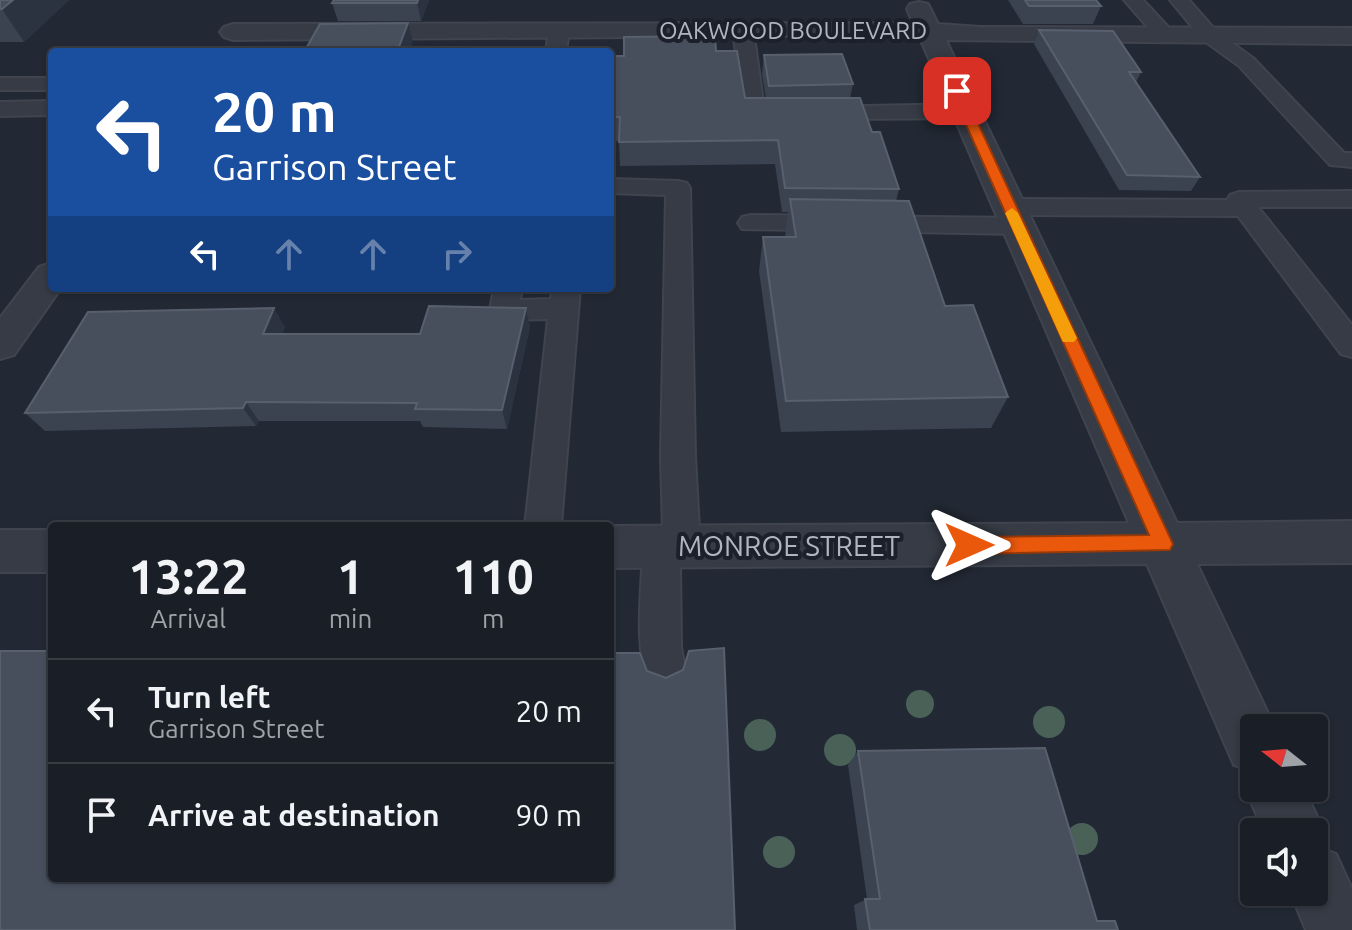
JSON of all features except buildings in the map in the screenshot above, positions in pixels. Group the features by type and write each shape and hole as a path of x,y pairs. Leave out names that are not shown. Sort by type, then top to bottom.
{"street":[{"path":"226,42 249,11"},
{"name":"OAKWOOD BOULEVARD","path":"226,42 558,41 743,29 884,28 922,16 980,35 1352,36"},
{"path":"922,16 1240,714"},
{"path":"0,345 48,280"},
{"name":"MONROE STREET","path":"614,547 1352,542"},
{"path":"0,551 48,551"},
{"path":"1327,906 1338,930"}],"lane":[{"path":"1133,0 1165,35"},
{"path":"1179,0 1210,36 1246,62 1338,160 1352,160"},
{"path":"743,29 754,115 966,111"},
{"path":"0,84 48,84"},
{"path":"0,109 48,108"},
{"path":"614,186 678,188 678,456 661,647 665,674"},
{"path":"1352,199 1239,200 1352,346"},
{"path":"751,223 1245,208"},
{"path":"507,292 504,310 564,298 543,522"}],"slow traffic":[{"path":"1012,213 1069,338"}],"route":[{"path":"957,91 1163,544 969,545"}]}
